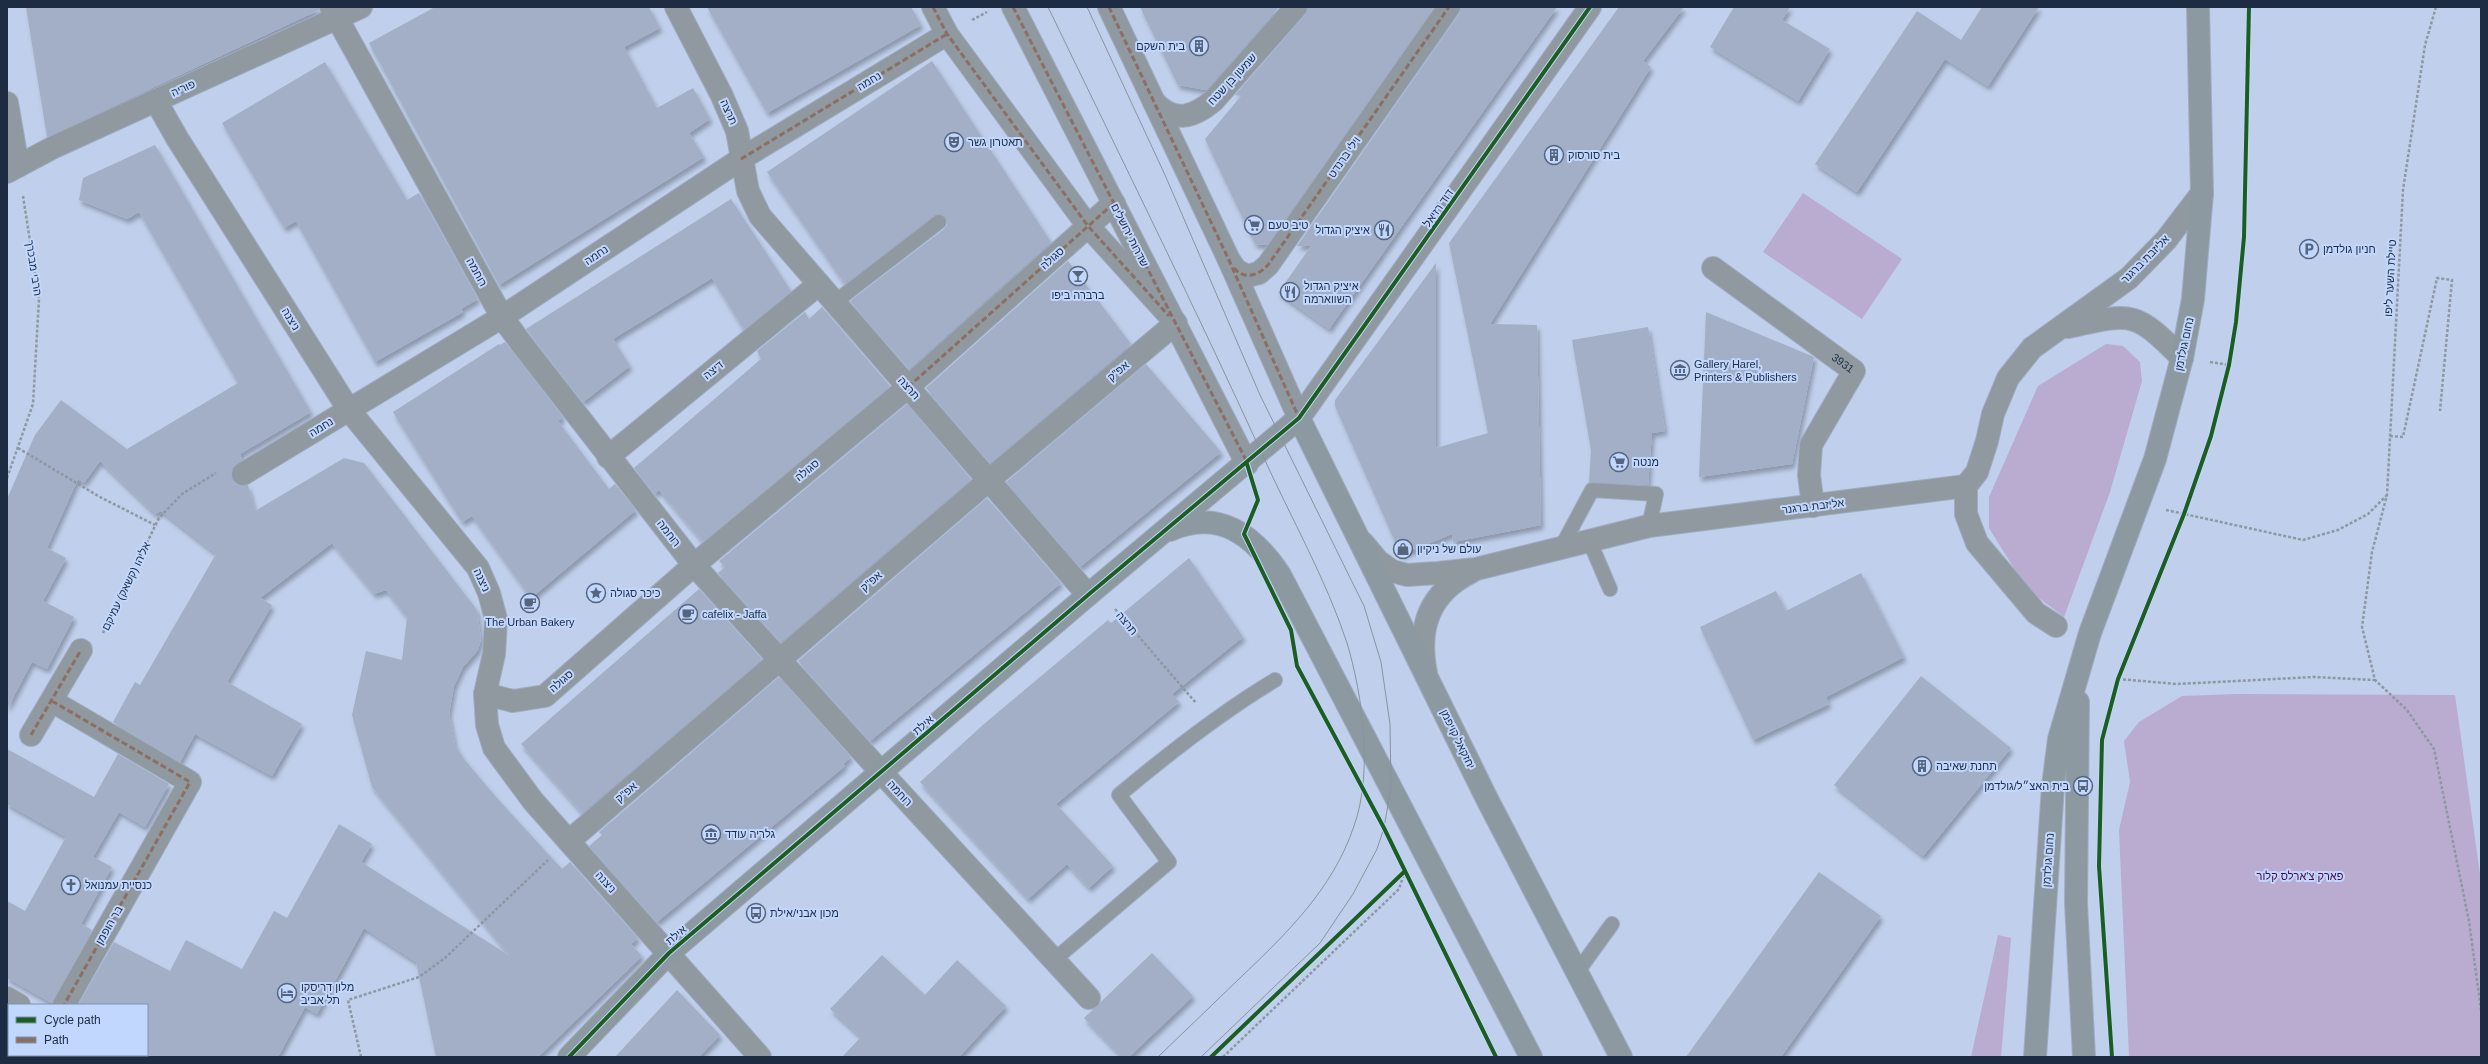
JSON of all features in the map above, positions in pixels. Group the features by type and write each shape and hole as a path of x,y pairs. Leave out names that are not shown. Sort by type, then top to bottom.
{"street":[{"name":"פוריה","path":"12,169 156,101 334,13 360,7"},
{"name":"תרצה","path":"676,7 722,96 737,131 748,191 760,216 1088,595"},
{"path":"932,7 947,34 1088,226 1176,323"},
{"name":"שדרות ירושלים","path":"1013,7 1247,464"},
{"path":"1109,7 1228,258 1299,418"},
{"name":"שמעון בן שטח","path":"1154,102 1162,110 1178,116 1190,115 1201,110 1214,100 1296,7"},
{"name":"וילי ברנדט","path":"1228,258 1236,270 1248,276 1264,269 1450,7"},
{"name":"דוד רזיאל","path":"1299,418 1590,7"},
{"name":"נחום גולדמן","path":"2035,1057 2053,786 2059,739 2080,666 2137,504 2155,459 2182,358 2193,299 2202,193 2198,7"},
{"name":"רוחמה","path":"334,13 502,318 608,457 694,565 881,772 1089,998"},
{"name":"נחמה","path":"243,474 502,318 742,159 947,34"},
{"name":"ניצנה","path":"156,101 181,145 349,410 478,568 489,593 496,619 494,654 485,694 487,724 494,748 533,801 760,1057"},
{"path":"7,103 12,169"},
{"name":"אליזבת ברגנר","path":"1353,530 1370,552 1392,571 1407,575 1476,569 1562,546 1649,526 1966,486 1977,472 1988,441 1993,414 2008,378 2032,348 2129,278 2166,240 2202,193"},
{"name":"סגולה","path":"485,694 513,701 545,696 694,565 908,387 1114,203"},
{"name":"3931","path":"1713,268 1854,371 1811,445 1809,475 1812,506"},
{"name":"דיצה","path":"608,457 819,284"},
{"name":"אליזבת ברגנר","path":"2059,329 2126,317 2140,322 2155,332 2182,358"},
{"name":"אפ\"ק","path":"569,841 989,480 1176,323"},
{"name":"אילת","path":"569,1057 669,953 1088,595 1247,464 1299,418"},
{"name":"יחזקאל קויפמן","path":"1299,418 1353,530 1497,817 1578,971 1621,1057"},
{"path":"1966,486 1966,514 1977,543 2036,613 2056,626"},
{"path":"1164,533 1184,525 1199,524 1221,526 1244,534 1267,556 1280,575 1531,1057"},
{"name":"אליזבת ברגנר","path":"1427,678 1423,644 1428,616 1443,591 1458,578 1476,569"},
{"path":"31,735 81,650"},
{"name":"נחום גולדמן","path":"2080,666 2076,802 2076,903 2084,1057"},
{"name":"בר הופמן","path":"52,701 190,782 65,1004"},
{"path":"7,998 17,1004"}],"lane":[{"path":"835,302 939,222"},
{"path":"1562,546 1592,490 1656,494 1649,526"},
{"path":"1589,540 1610,589"},
{"path":"1054,960 1169,862 1119,795 1172,751 1275,680"},
{"path":"1578,971 1612,924"}],"path":[{"path":"2390,436 2403,437 2437,278 2452,280 2440,411"},
{"path":"18,448 100,497 155,525"},
{"path":"2137,504 2302,540 2338,530 2368,514 2387,495"},
{"path":"2118,679 2177,684 2314,677 2375,680 2408,710 2434,749 2469,921 2481,1010"},
{"path":"361,1057 348,1000 419,977 445,958 569,841"},
{"path":"1399,876 1405,870"},
{"path":"1223,1057 1399,888 1405,870"}],"green space":[{"path":"1803,193 1902,259 1862,319 1763,252"},
{"path":"2106,344 2123,346 2140,362 2142,381 2110,492 2064,617 2039,598 2015,570 1989,528 1989,497 2038,386"},
{"name":"פארק צ'ארלס קלור","path":"2237,694 2455,695 2481,881 2481,1057 2129,1057 2119,830 2130,782 2124,741 2139,722 2182,696"},
{"path":"1998,935 2011,938 2001,1057 1971,1057"}],"building":[{"path":"26,7 319,7 319,10 47,137"},
{"path":"435,7 649,7 660,28 624,47 657,108 693,88 710,119 689,133 704,157 499,285 369,43"},
{"path":"707,7 911,7 921,25 767,113"},
{"name":"בית השקם","path":"1140,7 1279,7 1206,90 1178,85"},
{"path":"1308,7 1434,7 1267,245 1255,244 1205,139 1241,96 1235,95 1305,15"},
{"path":"1461,7 1557,7 1329,329 1278,293 1311,246 1297,246 1459,14"},
{"path":"1619,7 1684,7 1643,61 1651,67 1490,324 1537,325 1541,525 1453,542 1452,534 1401,555 1335,406 1335,400 1436,263 1436,448 1488,433 1449,243"},
{"path":"1734,7 1790,7 1782,20 1830,49 1798,101 1710,47"},
{"path":"1982,7 2039,7 1988,86 1945,59 1857,192 1815,164 1917,11 1961,40"},
{"path":"932,61 1051,242 909,369 850,301 944,229 947,225 946,217 942,214 934,215 845,284 767,172"},
{"path":"325,62 407,200 419,193 478,299 461,309 463,312 375,362 296,221 284,228 222,123"},
{"path":"155,145 311,412 240,454 242,460 232,468 232,480 237,485 248,485 255,511 344,458 364,463 477,610 481,639 478,650 463,667 454,686 449,714 455,745 464,759 495,796 562,869 570,862 638,938 631,944 642,956 538,1057 436,1057 416,962 364,928 317,1014 305,1007 278,1057 147,1057 148,1004 79,1004 114,942 170,971 186,940 242,969 274,911 287,918 339,824 372,844 361,862 510,956 372,787 352,715 366,651 402,660 407,617 386,590 374,594 332,543 260,598 272,605 227,682 302,724 272,776 195,734 180,762 113,722 135,682 140,685 216,554 161,511 155,514 100,461 84,483 78,479 47,548 66,558 43,601 74,617 47,669 32,662 7,709 7,499 35,435 61,400 127,449 238,383 139,212 127,219 79,200 83,178"},
{"path":"731,199 791,291 744,330 712,278 613,339 630,366 583,402 526,329"},
{"path":"1068,261 1131,344 990,463 926,388"},
{"path":"822,307 890,386 703,542 659,490 655,494 634,468 761,359 757,351 805,312 809,319"},
{"path":"1706,312 1814,357 1792,464 1699,477"},
{"path":"1648,327 1665,431 1652,433 1648,485 1589,482 1591,450 1572,340"},
{"path":"505,342 563,417 558,421 609,489 615,484 636,510 531,598 472,516 462,522 393,412 499,344 500,345"},
{"path":"1146,364 1221,452 1080,567 1006,482"},
{"path":"907,404 971,479 781,642 718,573 725,567 719,561"},
{"path":"987,498 1061,583 870,741 798,661"},
{"path":"1189,558 1243,637 1172,694 1179,702 1056,804 1113,866 1089,888 1067,864 1028,899 920,782 984,724 1108,620 1111,623"},
{"path":"1861,573 1904,657 1826,697 1829,704 1753,740 1700,627 1776,591 1786,611"},
{"path":"699,589 762,659 582,813 521,744"},
{"name":"תחנת שאיבה","path":"1921,676 2011,748 1923,856 1834,785"},
{"path":"779,677 851,757 843,764 845,766 657,922 589,846 602,835 599,832"},
{"path":"7,749 94,797 118,754 169,784 145,827 119,812 93,857 112,867 81,924 92,930 52,1003 7,978 7,901 25,911 66,837 7,804"},
{"path":"1819,872 1881,916 1781,1057 1686,1057"},
{"path":"1152,953 1193,996 1129,1057 1122,1057 1084,1018"},
{"path":"882,955 925,995 957,960 1006,1006 959,1057 842,1057 861,1037 830,1009"},
{"path":"677,990 720,1035 699,1057 615,1057"}],"tram line":[{"path":"1048,7 1184,287 1319,572 1339,619 1353,664 1358,686 1364,734 1363,782 1360,805 1345,849 1334,870 1321,890 1291,927 1158,1057"},
{"path":"1087,7 1165,175 1260,395 1364,606 1381,662 1390,724 1391,787 1384,828 1377,849 1353,894 1320,943 1201,1057"}],"marked path":[{"path":"933,7 947,34 1088,226 1169,316"},
{"path":"1013,7 1248,464"},
{"path":"1109,7 1228,258 1299,418"},
{"path":"1234,268 1242,274 1251,275 1260,272 1268,265 1449,7"},
{"path":"741,159 947,34"},
{"path":"908,387 1114,203"},
{"path":"31,735 81,650"},
{"path":"52,701 190,782 65,1004"}],"cycle path":[{"path":"569,1057 669,953 1088,595 1299,418 1590,7"},
{"path":"2112,1057 2099,866 2102,740 2118,679 2184,514 2211,436 2229,365 2236,322 2244,237 2249,7"},
{"path":"1247,464 1258,500 1244,534 1291,630 1297,666 1384,828 1496,1057"},
{"path":"1211,1057 1405,871"}],"place":[{"name":"בית השקם","path":"1199,46"},
{"name":"תאטרון גשר","path":"954,142"},
{"name":"בית סורסוק","path":"1554,155"},
{"name":"טיב טעם","path":"1254,225"},
{"name":"איציק הגדול","path":"1384,230"},
{"name":"חניון גולדמן","path":"2309,249"},
{"name":"ברברה ביפו","path":"1078,276"},
{"name":"איציק הגדול השווארמה","path":"1290,292"},
{"name":"Gallery Harel, Printers & Publishers","path":"1680,370"},
{"name":"מנטה","path":"1619,462"},
{"name":"עולם של ניקיון","path":"1403,549"},
{"name":"כיכר סגולה","path":"596,593"},
{"name":"The Urban Bakery","path":"530,603"},
{"name":"cafelix - Jaffa","path":"688,614"},
{"name":"תחנת שאיבה","path":"1922,766"},
{"name":"בית האצ״ל/גולדמן","path":"2083,786"},
{"name":"גלריה עודד","path":"711,834"},
{"name":"כנסיית עמנואל","path":"71,885"},
{"name":"מכון אבני/אילת","path":"756,913"},
{"name":"מלון דריסקו תל אביב","path":"287,993"}]}
